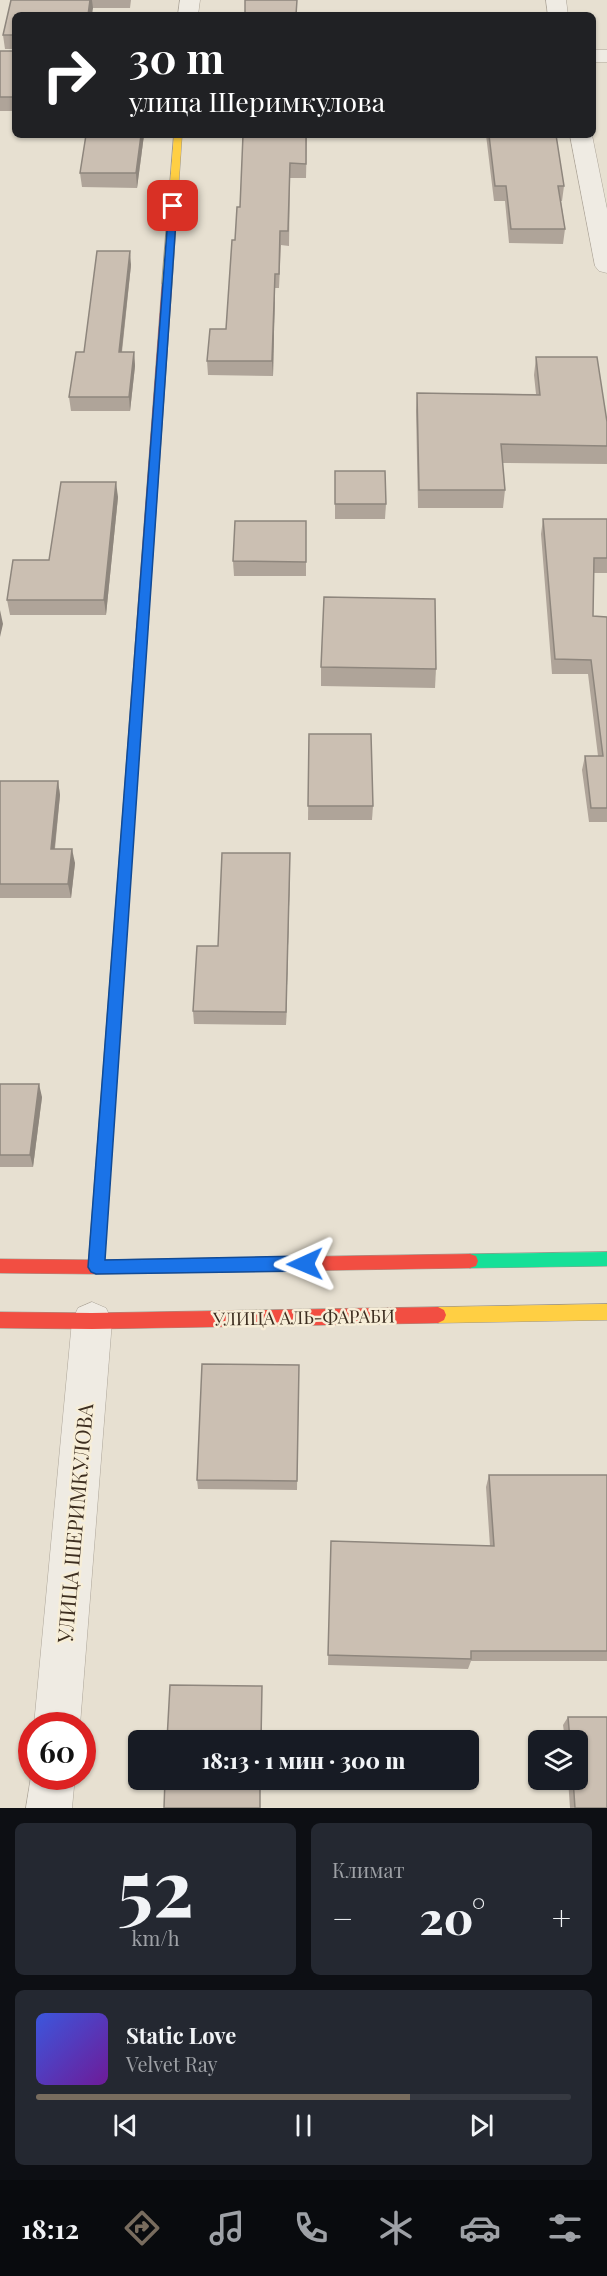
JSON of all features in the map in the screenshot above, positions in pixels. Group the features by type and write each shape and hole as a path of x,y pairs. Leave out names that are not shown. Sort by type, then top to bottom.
{"street":[{"path":"96,1267 178,138"},
{"path":"582,138 607,266"},
{"path":"0,1266 96,1267 607,1259"},
{"name":"УЛИЦА АЛЬ-ФАРАБИ","path":"0,1320 92,1321 607,1312"},
{"name":"УЛИЦА ШЕРИМКУЛОВА","path":"58,1712 92,1321"},
{"path":"49,1808 51,1790"}],"building":[{"path":"11,0 90,0 88,12 12,12 12,35 3,35"},
{"path":"245,0 297,0 296,12 245,12"},
{"path":"0,51 12,51 12,97 0,97"},
{"path":"86,138 141,138 136,173 80,173"},
{"path":"243,138 306,138 306,164 290,163 288,231 280,231 279,274 275,274 272,361 207,361 210,329 226,329 232,240 235,240 237,207 240,207"},
{"path":"489,138 556,138 564,186 558,186 565,229 511,229 506,186 495,186"},
{"path":"97,251 130,251 119,352 134,352 129,397 69,397 76,352 84,352"},
{"path":"536,357 597,357 607,422 607,446 501,444 505,490 419,490 417,393 540,395"},
{"path":"335,471 385,471 386,504 335,504"},
{"path":"61,482 116,482 104,600 7,600 13,560 49,560"},
{"path":"543,519 607,519 607,558 594,558 593,616 607,617 607,808 591,808 585,756 603,756 591,660 555,659"},
{"path":"235,521 306,521 306,562 233,561"},
{"path":"324,597 435,599 436,669 321,667"},
{"path":"309,734 371,734 373,806 308,806"},
{"path":"0,781 58,781 51,849 72,849 68,884 0,884"},
{"path":"222,853 290,853 286,1012 193,1011 197,946 218,946"},
{"path":"0,1084 39,1084 30,1155 0,1155"},
{"path":"202,1364 299,1365 297,1481 197,1480"},
{"path":"489,1475 607,1475 607,1651 471,1651 471,1659 328,1655 331,1541 494,1546"},
{"path":"170,1685 262,1686 261,1730 168,1730"},
{"path":"568,1717 607,1717 607,1808 575,1808 574,1790 588,1790 588,1730 569,1730"},
{"path":"165,1790 260,1790 260,1808 164,1808"}],"traffic: fast":[{"path":"96,1267 130,795"},
{"path":"470,1261 607,1259"}],"traffic: slow":[{"path":"167,284 178,138"},
{"path":"438,1315 607,1312"}],"traffic: jam":[{"path":"130,795 167,284"},
{"path":"0,1266 96,1267 470,1261"},
{"path":"0,1320 92,1321 438,1315"}],"route":[{"path":"173,206 96,1267 305,1264"}]}
